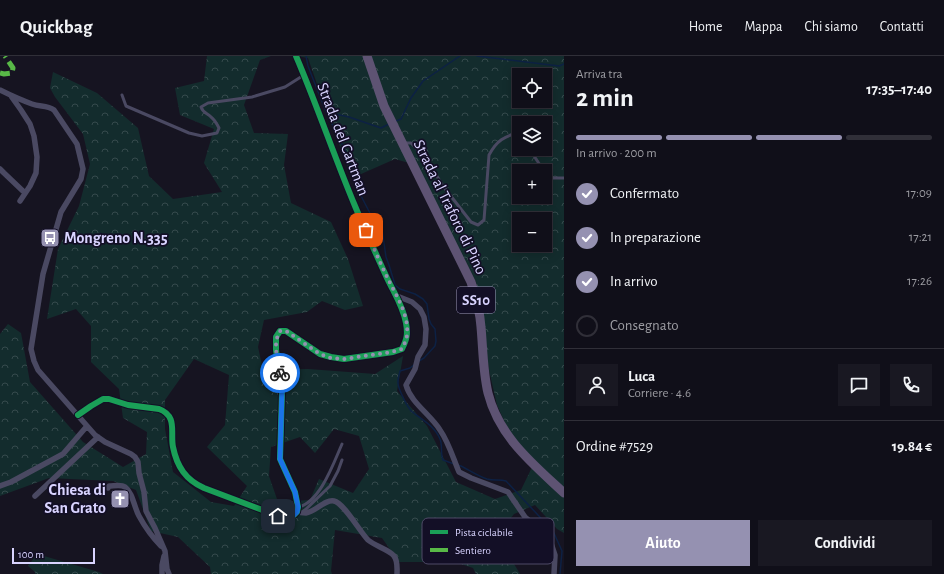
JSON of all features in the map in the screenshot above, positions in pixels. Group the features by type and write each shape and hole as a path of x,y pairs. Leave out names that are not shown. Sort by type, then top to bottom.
{"main road":[{"name":"Strada al Traforo di Pino","path":"367,56 384,106 471,282 479,311 488,392 497,418 511,441 564,493"}],"street":[{"name":"Strada del Cartman","path":"296,56 355,206 397,296 406,322 408,334 402,349 392,352 344,359 331,358 320,354 286,331 280,331 276,337 276,350 282,392 280,459 295,492 299,511"},
{"path":"0,90 10,96 34,105 49,107 54,110 77,144 83,169 81,179 61,212 43,274 32,349 34,361 38,370 95,436 135,457 138,462 146,511 155,528 169,574"},
{"path":"10,96 30,124 34,136 37,157 36,173 20,201"},
{"path":"0,170 25,193"},
{"path":"397,296 412,302 420,309 424,317 426,329 425,345 418,357 415,369 406,385 410,395 439,428 447,441 459,472 508,492 526,518"},
{"path":"78,415 103,399 164,411 170,417 172,423 172,447 175,456 184,474 190,480 204,488 281,517 288,518 299,511 308,513 330,501 334,501 338,503 348,514 368,539 376,546 394,556 397,566 397,574"},
{"path":"0,486 11,482 63,454 87,426"},
{"path":"35,496 98,437"},
{"path":"108,488 109,486 120,485 125,487 130,493 138,514 163,551 162,574"}],"lane":[{"path":"122,95 126,106 189,133 202,136 217,133 219,128 217,123 211,117 203,112 201,107 208,103 260,95 285,87 304,75"},
{"path":"403,144 410,143 418,150 430,165 443,186 471,222 478,225 484,220 489,155 499,140 512,135"},
{"path":"552,178 564,178"},
{"path":"299,511 314,497 326,481 342,444"},
{"path":"299,511 330,486 342,460"}],"green space":[{"path":"207,56 271,56 260,60 244,105 254,133 288,134 284,165 291,203 331,222 348,259 363,306 345,310 322,301 307,312 264,320 258,347 263,370 308,369 375,374 403,356 397,391 427,426 456,482 495,499 521,490 534,463 515,445 497,405 489,370 476,282 416,165 395,159 352,178 308,58 297,56 564,56 564,533 554,526 554,518 547,518 535,505 514,514 511,518 422,518 422,562 399,562 382,538 335,530 331,571 332,574 211,574 210,567 178,537 151,531 136,490 113,481 49,478 0,496 0,334 8,324 21,333 30,382 83,442 123,467 146,454 147,432 123,418 119,389 91,362 91,326 76,309 47,319 58,249 79,206 90,164 83,134 50,88 53,72 97,93 138,128 149,176 173,199 222,192 204,163 214,129 180,115 175,88 204,81","holes":["194,359 229,375 225,425 207,447 247,486 234,506 211,502 173,472 165,429 165,400","334,429 359,436 369,469 353,493 319,479 310,500 278,502 269,476 271,447 300,437 315,453"]},
{"path":"37,554 103,574 35,574 35,572 28,566"},
{"path":"461,564 514,564 520,574 476,574 473,568"}],"waterway":[{"path":"306,56 308,66 326,112 350,160 359,192 373,219 382,229 386,257 395,285 400,289 415,294 423,299 427,304 429,319 435,329 436,341 435,346 424,358 419,361"},
{"path":"396,121 401,119 411,98 423,81 460,56"},
{"path":"477,56 559,66 564,64"},
{"path":"326,112 349,117 381,128 389,124"},
{"path":"415,364 410,368 400,371 398,386 411,411 427,423 438,434 441,442 443,460 454,464"},
{"path":"457,465 487,479 506,481 541,518"},
{"path":"554,533 562,551 560,574"}],"marked path":[{"path":"0,73 12,73 13,68 5,56"}],"cycle path":[{"path":"78,415 103,399 109,399 128,405 159,409 165,412 171,420 173,447 177,461 187,477 204,488 281,517 287,517 294,515 297,512 298,507 295,492 280,459 282,392 276,350 276,337 280,331 286,331 320,354 344,359 393,352 402,349 407,333 403,311 355,206 296,56"}],"way so far":[{"path":"280,373 276,350 276,337 280,331 286,331 320,354 331,358 344,359 392,352 402,349 408,334 406,322 397,296 366,230"}],"place":[{"name":"Mongreno N.335","path":"50,238"},
{"name":"Chiesa di San Grato","path":"120,499"}],"route":[{"path":"278,516 288,518 291,517 297,512 298,507 295,492 280,459 282,392 280,373"}]}
